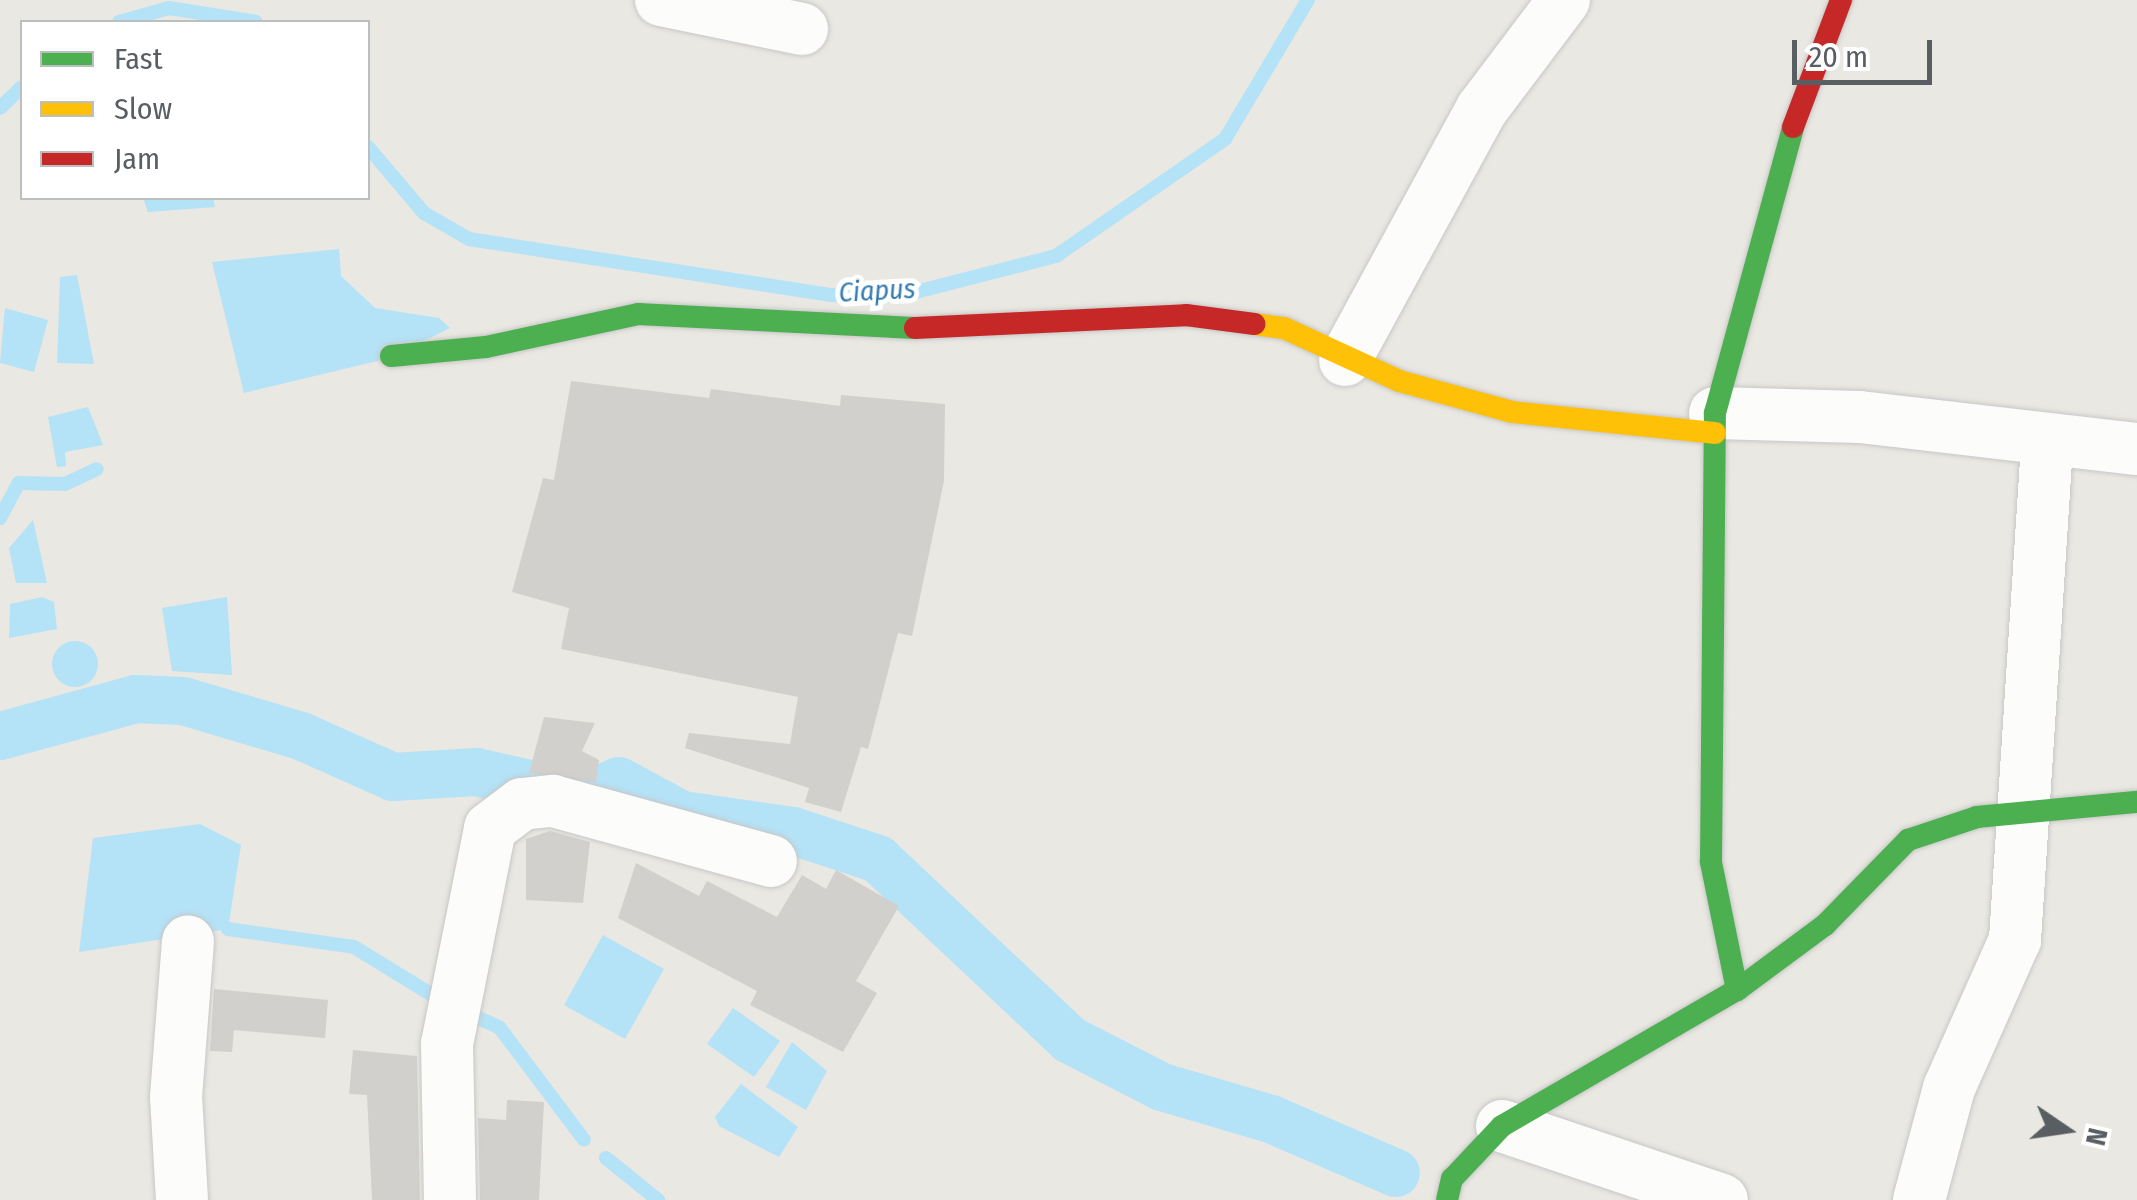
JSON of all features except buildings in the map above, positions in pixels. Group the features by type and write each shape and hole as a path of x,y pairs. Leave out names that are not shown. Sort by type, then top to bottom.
{"street":[{"path":"660,0 802,29"},
{"path":"1345,360 1482,108 1564,0"},
{"path":"1737,990 1711,862 1715,423 1782,156 1842,0"},
{"path":"391,356 453,352 638,314 816,330 1186,314 1284,328 1331,344 1345,360 1512,412 1715,423 1860,416 2047,442 2137,449"},
{"path":"1919,1200 1949,1088 2015,940 2047,442"},
{"path":"450,1200 448,1044 490,828 522,804 553,801 771,861"},
{"path":"1447,1200 1452,1179 1502,1126 1737,990 1825,925 1908,840 1948,822 2137,802"},
{"path":"182,1200 176,1097 188,942"},
{"path":"1502,1126 1722,1200"}],"water":[{"path":"144,200 213,200 215,207 148,212"},
{"path":"339,249 341,276 375,308 439,318 450,328 390,358 244,393 212,262"},
{"path":"77,275 94,364 57,363 60,277"},
{"path":"5,308 48,320 34,372 0,363"},
{"path":"88,407 103,445 65,452 66,466 57,467 48,417"},
{"path":"33,520 47,583 16,583 9,548"},
{"path":"42,597 54,602 57,629 9,638 10,604"},
{"path":"227,597 232,675 172,671 162,608"},
{"path":"75,641 91,648 98,664 91,680 75,687 59,680 52,664 59,648"},
{"path":"200,824 241,845 228,929 79,952 93,838"},
{"path":"603,935 664,969 625,1039 564,1005"},
{"path":"733,1008 780,1041 754,1077 707,1044"},
{"path":"792,1042 827,1071 806,1110 766,1087"},
{"path":"741,1084 798,1127 779,1157 719,1126 715,1117"}],"waterway":[{"name":"Ciapus","path":"370,149 424,213 469,239 832,295 900,296 1056,256 1225,139 1308,0"},
{"name":"Ciapus","path":"126,20 169,8 244,20"},
{"name":"Ciapus","path":"0,108 20,89"},
{"path":"0,518 19,483 65,484 97,469"},
{"path":"0,736 136,699 183,701 301,736 393,777 476,772 584,796 619,781 682,815 793,831 878,859 1070,1040 1162,1087 1271,1119 1396,1173"},
{"path":"228,929 354,947 437,998"},
{"path":"465,1012 499,1027 584,1140"},
{"path":"606,1158 658,1200"}],"traffic: fast":[{"path":"1737,990 1711,862 1715,413 1793,127"},
{"path":"391,356 486,347 638,314 915,328"},
{"path":"1447,1200 1452,1179 1502,1126 1737,990 1825,925 1908,840 1977,817 2137,802"}],"traffic: slow":[{"path":"1254,324 1284,328 1399,381 1512,412 1715,433"}],"traffic: jam":[{"path":"1793,127 1841,0"},
{"path":"915,328 1186,315 1254,324"}]}
